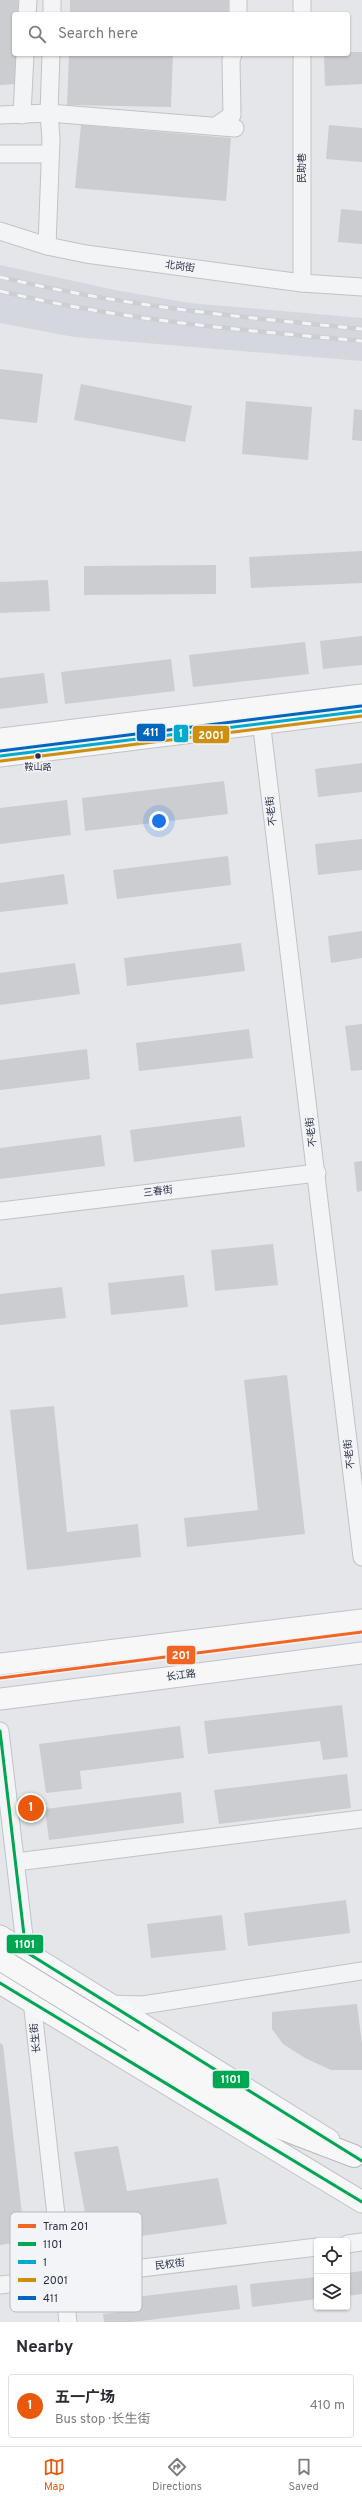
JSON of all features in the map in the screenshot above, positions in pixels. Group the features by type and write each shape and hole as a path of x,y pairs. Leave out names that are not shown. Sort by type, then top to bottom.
{"highway":[{"path":"0,1959 253,2114 284,2130 358,2158"}],"main road":[{"path":"0,756 261,716 362,695"},
{"path":"0,739 261,716 362,711"},
{"path":"0,1664 362,1620"},
{"name":"长江路","path":"0,1699 362,1653"},
{"path":"0,1936 358,2158"},
{"path":"0,1983 362,2202"}],"street":[{"path":"27,12 28,0"},
{"path":"52,0 52,12"},
{"path":"238,0 238,12"},
{"path":"302,0 302,12"},
{"path":"22,114 25,56"},
{"path":"47,246 51,56"},
{"path":"216,126 232,115 231,60 232,56"},
{"name":"民助巷","path":"302,56 302,283"},
{"path":"0,115 49,113 235,128"},
{"path":"0,154 50,154"},
{"name":"北岗街","path":"0,231 47,246 86,254 302,283 362,287"},
{"name":"不老街","path":"261,716 362,1557"},
{"name":"三春街","path":"0,1211 317,1173"},
{"name":"长生街","path":"0,1731 55,2212"},
{"path":"16,1862 362,1819"},
{"path":"32,2002 143,2005 362,1971"},
{"path":"350,2244 362,2242"},
{"name":"民权街","path":"142,2269 314,2248"},
{"name":"民权街","path":"0,2285 10,2284"},
{"name":"长生街","path":"67,2312 68,2322"}],"shaded area":[{"path":"0,265 115,290 190,303 362,318 362,361 74,337 0,323"}],"building":[{"path":"0,0 18,0 18,12 12,12 12,56 18,56 18,84 0,85"},
{"path":"70,0 229,0 228,12 70,12"},
{"path":"350,52 362,52 362,84 325,86 324,56 350,56"},
{"path":"69,56 173,56 171,107 67,105"},
{"path":"81,125 231,138 226,201 75,188"},
{"path":"329,125 362,128 362,162 326,159"},
{"path":"341,209 362,211 362,244 338,242"},
{"path":"0,369 43,374 37,423 0,419"},
{"path":"81,384 192,406 185,442 74,420"},
{"path":"246,401 312,407 308,460 242,454"},
{"path":"354,409 362,410 362,441 352,440"},
{"path":"362,551 362,583 251,588 249,557"},
{"path":"216,565 216,594 84,595 84,566"},
{"path":"48,580 50,611 0,613 0,582"},
{"path":"362,636 362,665 323,669 320,641"},
{"path":"305,642 309,674 193,687 189,655"},
{"path":"171,659 175,691 65,704 61,672"},
{"path":"44,673 48,703 0,709 0,678"},
{"path":"362,763 362,792 318,797 315,769"},
{"path":"224,781 228,814 85,831 82,798"},
{"path":"67,800 71,835 0,844 0,808"},
{"path":"362,839 362,870 318,875 315,844"},
{"path":"228,856 231,885 117,899 113,870"},
{"path":"64,874 68,904 0,912 0,883"},
{"path":"362,931 362,958 331,963 328,936"},
{"path":"241,943 245,971 127,986 124,958"},
{"path":"75,963 80,994 0,1005 0,973"},
{"path":"362,1024 362,1070 351,1071 345,1026"},
{"path":"249,1029 253,1058 139,1071 136,1043"},
{"path":"87,1049 90,1079 0,1090 0,1060"},
{"path":"241,1116 245,1147 134,1162 130,1130"},
{"path":"101,1135 105,1166 0,1179 0,1148"},
{"path":"362,1161 362,1191 357,1192 354,1162"},
{"path":"273,1244 278,1285 215,1291 211,1250"},
{"path":"184,1275 188,1307 111,1315 108,1283"},
{"path":"62,1287 66,1318 0,1325 0,1294"},
{"path":"287,1375 305,1534 187,1547 184,1518 258,1510 244,1380"},
{"path":"54,1406 67,1532 138,1524 141,1557 27,1570 10,1410"},
{"path":"342,1705 348,1757 323,1760 320,1741 208,1754 204,1721"},
{"path":"180,1726 184,1758 80,1771 82,1789 46,1793 39,1744"},
{"path":"347,1774 351,1808 219,1824 214,1790"},
{"path":"181,1792 184,1823 49,1840 45,1809"},
{"path":"346,1900 350,1933 248,1946 244,1913"},
{"path":"222,1915 226,1950 151,1958 147,1924"},
{"path":"357,2004 362,2044 362,2070 331,2070 305,2058 283,2044 272,2029 272,2012"},
{"path":"0,2043 3,2045 22,2212 10,2212 10,2243 0,2245"},
{"path":"118,2146 127,2191 218,2178 227,2224 142,2236 142,2212 85,2212 74,2152"},
{"path":"362,2271 362,2294 350,2296 350,2273"},
{"path":"314,2277 314,2299 252,2307 250,2284"},
{"path":"237,2285 240,2309 132,2322 104,2322 103,2314 142,2312 142,2296"}],"railway":[{"path":"0,277 90,296 135,303 225,315 362,329"},
{"path":"0,291 90,310 135,317 271,333 362,341"}],"tram line":[{"name":"201","path":"0,1678 362,1632"}],"transit line":[{"name":"411","path":"0,751 361,706"},
{"name":"1","path":"0,756 362,711"},
{"name":"2001","path":"1,761 362,716"},
{"name":"1101","path":"0,1731 26,1952 362,2161"},
{"name":"1101","path":"0,1983 362,2202"}],"place":[{"name":"鞍山路","path":"38,756"},
{"name":"五一广场","path":"31,1808"}]}
